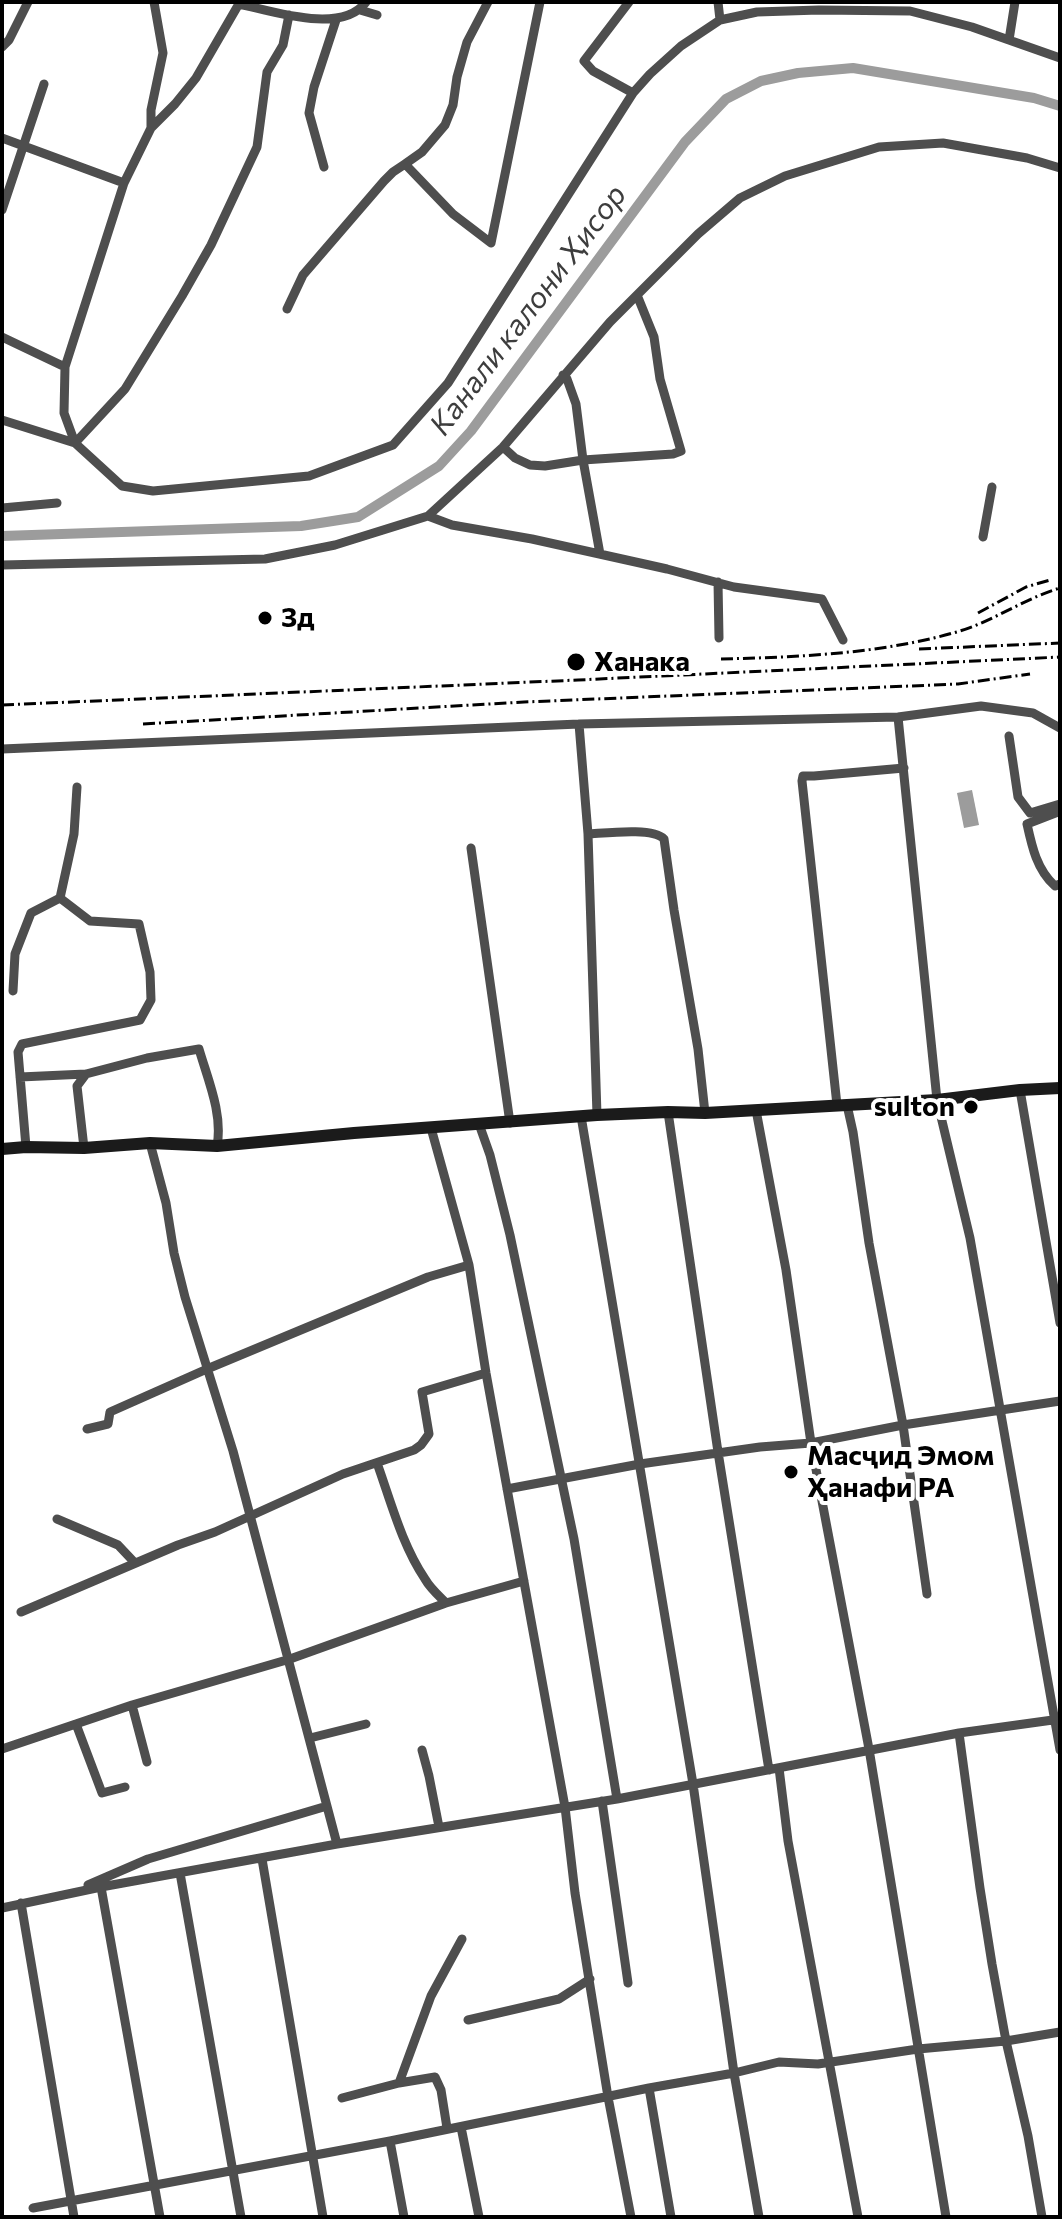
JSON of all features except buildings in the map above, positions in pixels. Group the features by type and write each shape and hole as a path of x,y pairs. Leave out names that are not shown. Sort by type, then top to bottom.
{"street":[{"path":"2,47 9,40 28,2"},
{"path":"151,128 151,110 163,53 154,2"},
{"path":"287,309 303,275 384,181 422,152 445,125 453,105 467,42 488,2"},
{"path":"405,164 453,214 491,243 540,2"},
{"path":"629,2 584,61 593,71 633,93"},
{"path":"718,2 720,20"},
{"path":"1009,40 1015,2"},
{"path":"75,443 64,413 65,367 124,183 151,128 196,78 239,3 289,15 336,20 363,6 377,15"},
{"path":"2,420 75,443 122,486 153,491 309,476 393,445 448,383 633,93 681,46 720,20 757,12 818,6 910,7 1060,58"},
{"path":"75,443 125,389 211,245 257,147 267,72 283,45 289,15"},
{"path":"324,167 309,113 314,87 336,20"},
{"path":"2,210 44,84"},
{"path":"2,138 124,183"},
{"path":"2,565 265,559 335,545 428,516 503,447 610,322 698,234 740,198 785,176 879,147 943,143 1027,158 1060,168"},
{"path":"503,447 515,458 530,465 545,466 681,451 660,379 654,337 637,295"},
{"path":"2,337 65,367"},
{"path":"563,375 576,404 600,554"},
{"path":"983,537 992,487"},
{"path":"2,508 57,503"},
{"path":"428,516 452,525 600,554 718,582 822,599 843,640"},
{"path":"718,582 719,638"},
{"path":"2,749 579,724 898,717 981,706 1033,713 1060,728"},
{"path":"898,717 937,1100 970,1238 1058,1720 1060,1750"},
{"path":"579,724 588,834 597,1115"},
{"path":"1009,736 1018,797 1030,813 1060,806"},
{"path":"904,768 814,776 807,774 802,781 842,1105 853,1132 869,1243 903,1425 927,1594"},
{"path":"60,898 74,834 77,787"},
{"path":"1060,806 1058,812 1027,824 1034,854 1047,879 1055,886 1060,884"},
{"path":"588,834 646,833 659,834 664,839 698,1049 705,1113"},
{"path":"471,848 510,1123"},
{"path":"13,991 15,954 31,913 60,898"},
{"path":"26,1147 18,1052 22,1044 140,1020 151,1000 150,972 139,924 90,921 60,898"},
{"path":"20,1077 86,1074 147,1058 199,1049 220,1130 217,1146"},
{"path":"84,1148 77,1086 86,1074"},
{"path":"2,1149 150,1143 217,1146 581,1116 705,1113 937,1100 1060,1088"},
{"path":"1020,1090 1060,1323"},
{"path":"756,1110 786,1270 811,1443 869,1749 946,2217"},
{"path":"668,1112 718,1452 858,2217"},
{"path":"581,1116 693,1784 734,2073 759,2217"},
{"path":"479,1124 510,1235 574,1539 617,1799"},
{"path":"431,1128 469,1265 565,1807 575,1893 631,2217"},
{"path":"150,1143 185,1297 233,1451 337,1844"},
{"path":"87,1429 108,1424 110,1412 207,1369 428,1277 469,1265"},
{"path":"21,1612 215,1532 330,1480 414,1450 427,1439 428,1425 422,1392 486,1373"},
{"path":"507,1489 640,1464 718,1452 811,1443 903,1425 1060,1401"},
{"path":"377,1463 416,1562 425,1580 446,1603"},
{"path":"57,1519 118,1545 135,1563"},
{"path":"2,1749 132,1705 290,1659 446,1603 524,1581"},
{"path":"132,1705 147,1762"},
{"path":"2,1908 337,1844 617,1799 869,1749 1058,1720"},
{"path":"76,1724 102,1793 125,1787"},
{"path":"310,1738 366,1724"},
{"path":"959,1733 980,1888 1006,2041 1028,2136 1042,2217"},
{"path":"422,1750 439,1827"},
{"path":"602,1801 628,1983"},
{"path":"69,1893 148,1859 327,1806"},
{"path":"262,1859 323,2217"},
{"path":"180,1873 241,2217"},
{"path":"101,1887 160,2217"},
{"path":"21,1903 74,2217"},
{"path":"399,2083 431,1996 462,1939"},
{"path":"468,2020 559,1999 590,1979"},
{"path":"33,2208 390,2141 779,2062 809,2065 830,2063 1060,2032"},
{"path":"342,2098 435,2077 441,2090 447,2128"},
{"path":"649,2088 671,2217"},
{"path":"461,2127 479,2217"},
{"path":"390,2141 404,2217"}],"shaded area":[{"path":"972,790 979,825 964,828 957,793"}],"waterway":[{"name":"Канали калони Ҳисор","path":"2,536 301,526 358,517 439,466 471,431 685,142 726,99 761,81 798,73 853,68 1034,98 1060,106"}],"railway":[{"path":"978,613 1026,587 1050,580"},
{"path":"721,659 838,653 925,640 967,629 1060,588"},
{"path":"919,649 1060,643"},
{"path":"2,705 1060,657"},
{"path":"143,724 524,702 958,684 1030,674"}],"place":[{"name":"3д","path":"265,618"},
{"name":"Ханака","path":"576,662"},
{"name":"sulton","path":"971,1107"},
{"name":"Масҷид Эмом Ҳанафи РА","path":"791,1472"}]}
